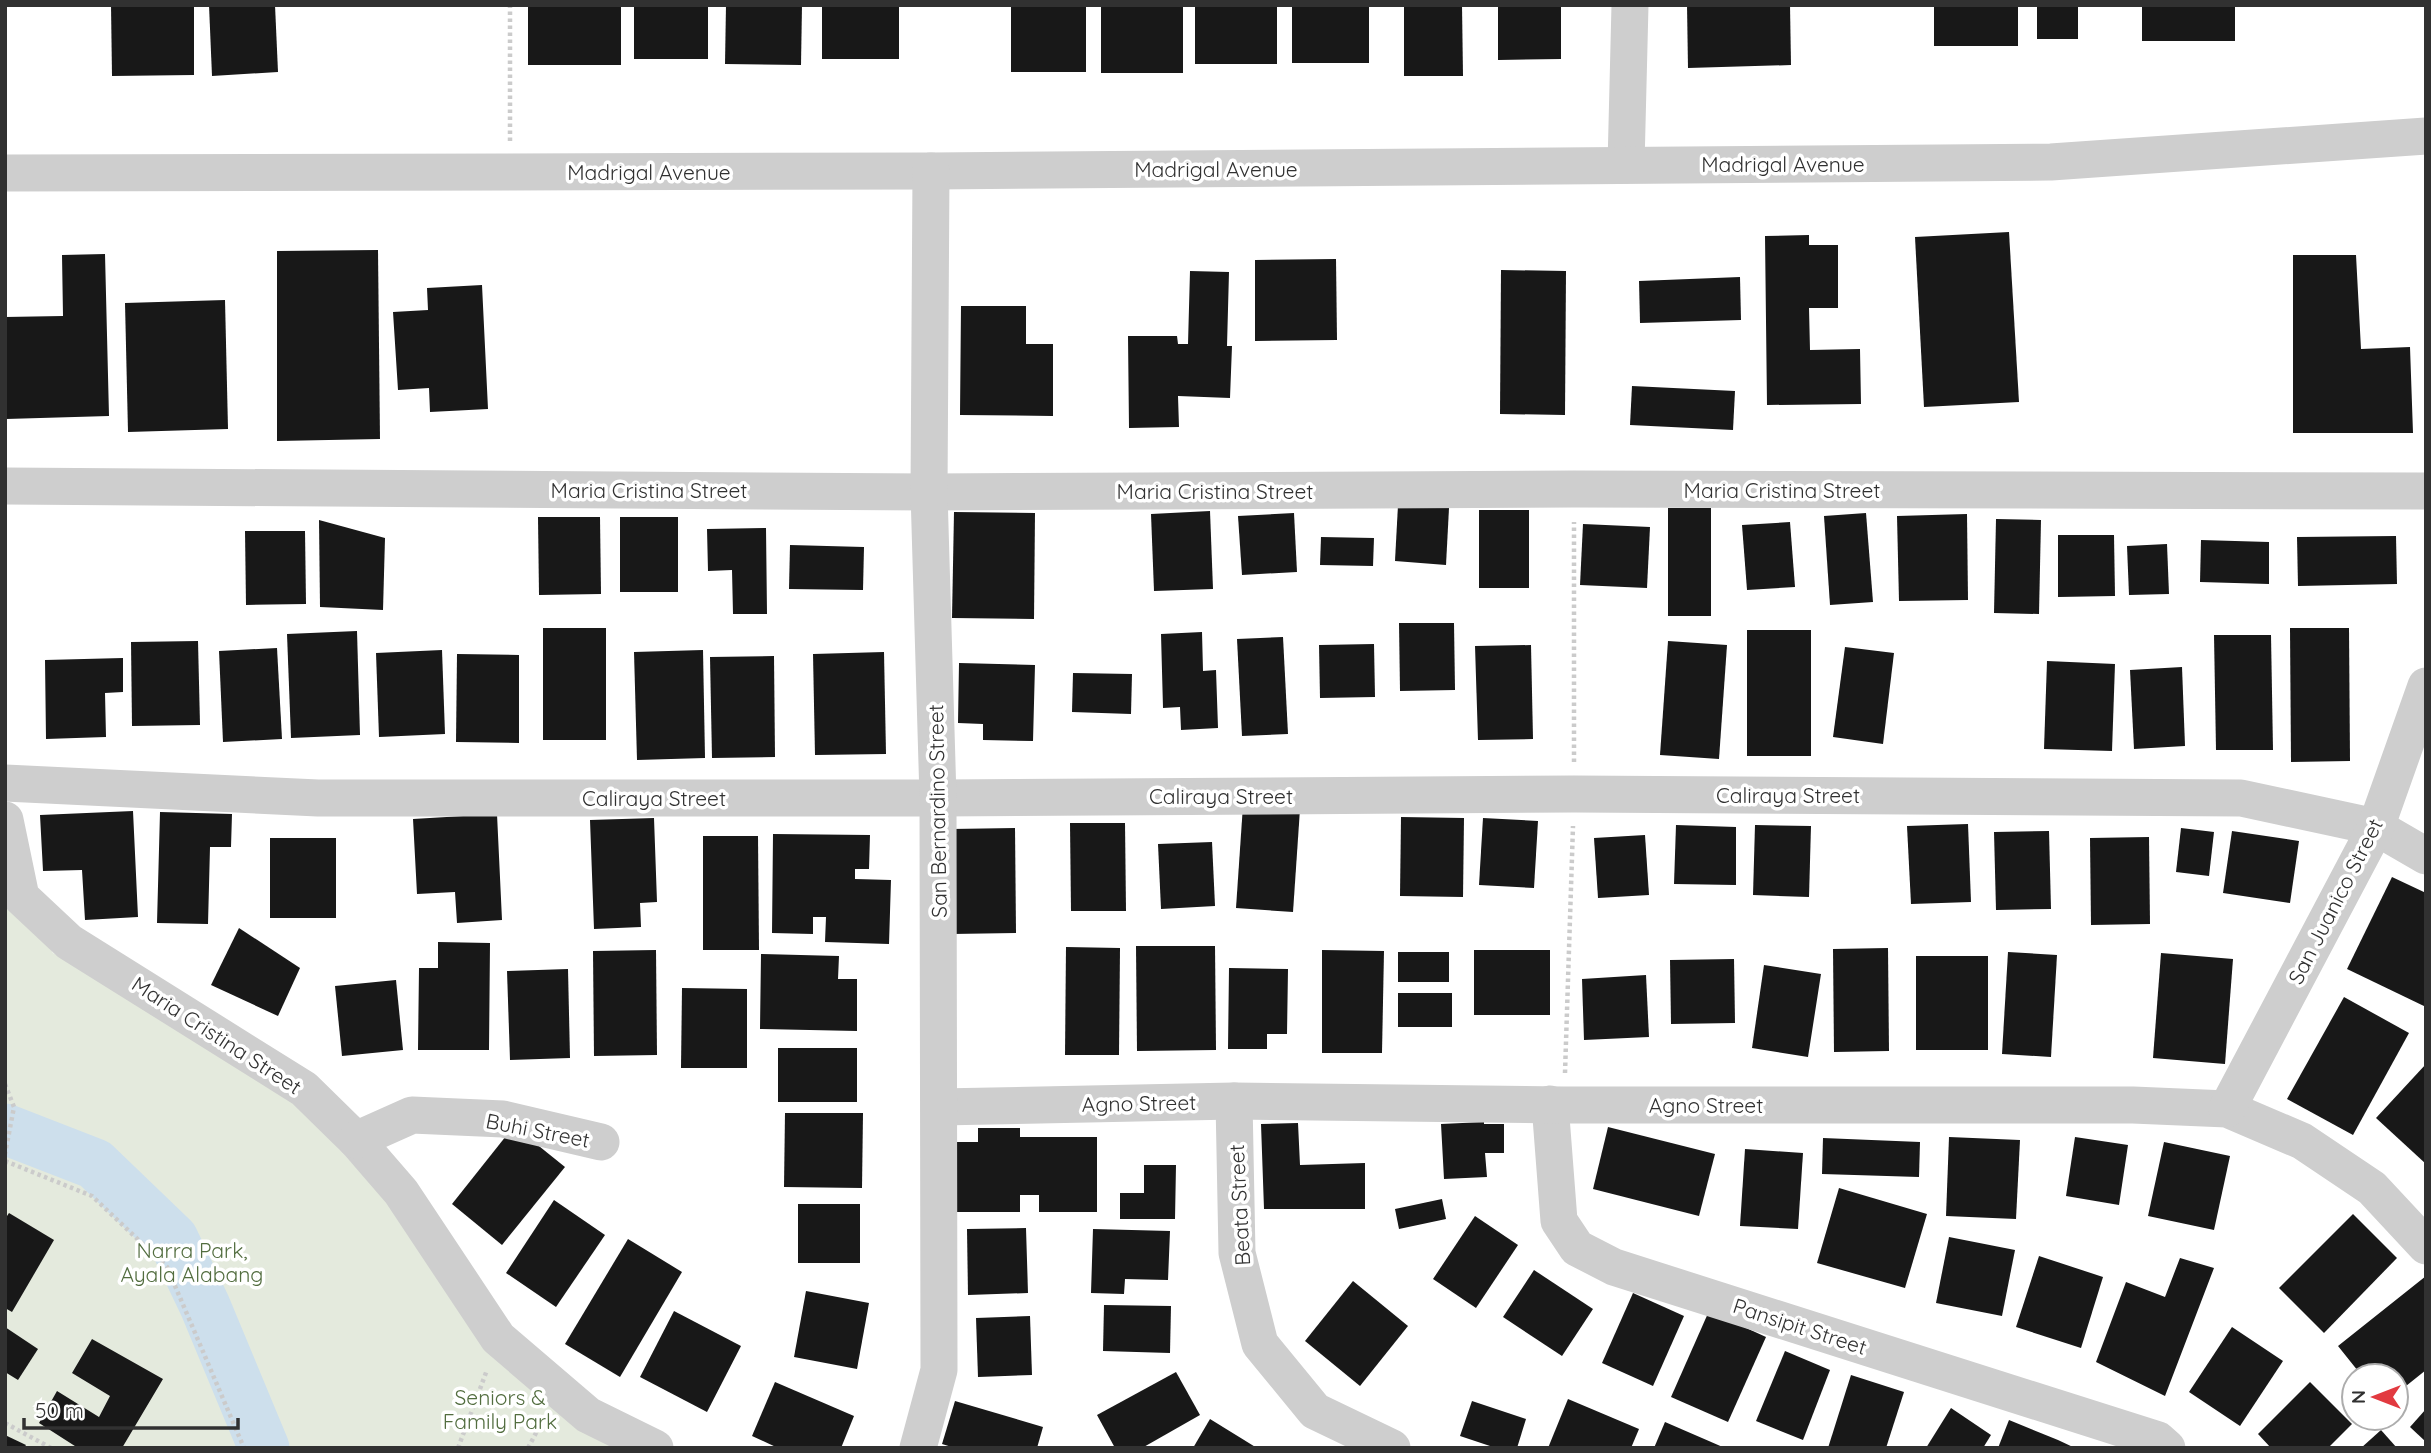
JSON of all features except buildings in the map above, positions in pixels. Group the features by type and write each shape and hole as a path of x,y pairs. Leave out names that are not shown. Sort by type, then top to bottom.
{"street":[{"path":"1626,165 1630,5"},
{"name":"Madrigal Avenue","path":"5,173 931,171 2051,162 2426,136"},
{"name":"San Bernardino Street","path":"918,1448 939,1370 938,798 929,492 931,171"},
{"name":"Maria Cristina Street","path":"5,486 929,492 1560,489 2426,491"},
{"name":"San Juanico Street","path":"2227,1109 2376,827 2426,686"},
{"name":"Caliraya Street","path":"5,783 318,798 1560,794 2241,798 2376,827 2426,856"},
{"name":"Maria Cristina Street","path":"5,820 22,897 69,942 304,1089 356,1140 401,1192 498,1338 588,1415 655,1448"},
{"name":"Agno Street","path":"939,1107 1234,1101 2133,1105 2227,1109 2302,1141 2372,1188 2426,1246"},
{"name":"Beata Street","path":"1234,1101 1237,1253 1260,1344 1315,1411 1392,1448"},
{"name":"Pansipit Street","path":"1550,1104 1559,1221 1577,1248 1614,1267 2158,1440 2167,1448"},
{"name":"Buhi Street","path":"356,1140 412,1115 503,1119 601,1143"}],"path":[{"path":"510,5 510,172"},
{"path":"5,1084 14,1107 5,1154"},
{"path":"5,1161 92,1196 167,1267 244,1448"},
{"path":"458,1448 498,1338"},
{"path":"5,1423 51,1448"}],"green space":[{"name":"Narra Park, Ayala Alabang","path":"5,825 20,898 53,953 161,1014 296,1102 614,1448 5,1448"}],"waterway":[{"path":"5,1129 95,1164 173,1239 205,1306 264,1448"}],"park label":[{"name":"Seniors & Family Park","path":"500,1409"}]}
